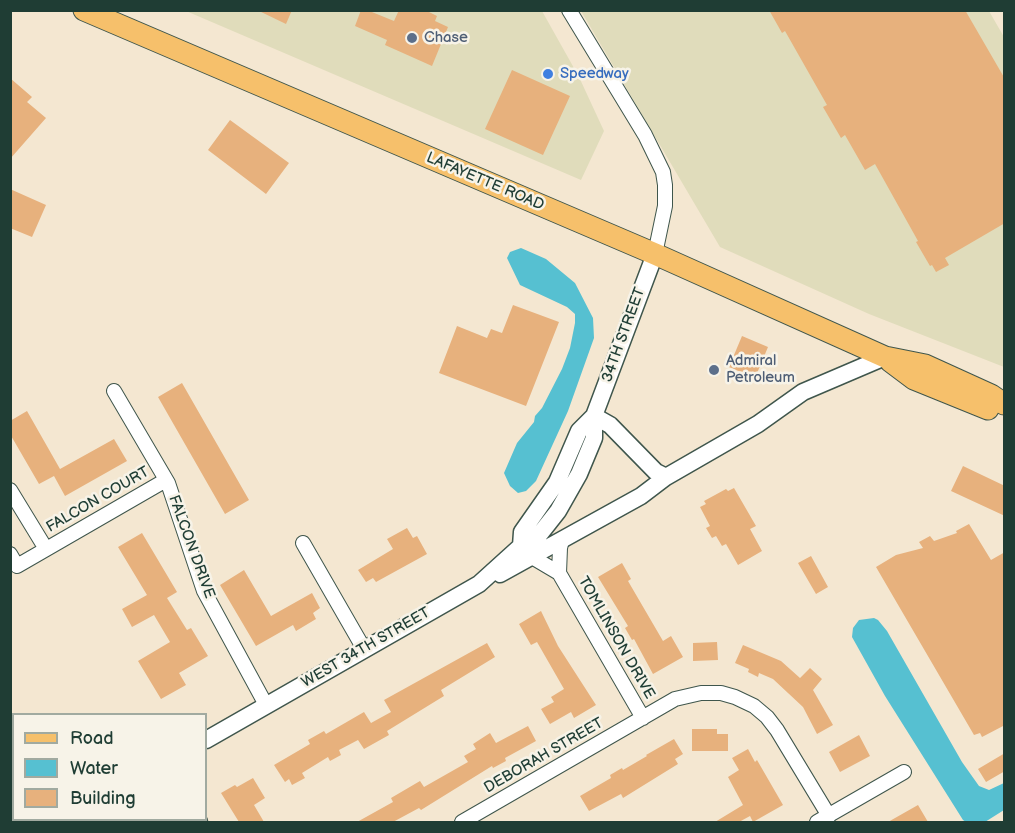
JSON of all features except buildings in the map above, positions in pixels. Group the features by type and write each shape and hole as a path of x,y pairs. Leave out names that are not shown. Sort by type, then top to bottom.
{"main road":[{"name":"LAFAYETTE ROAD","path":"84,10 654,254 885,357 925,365 991,395 1005,404"},
{"name":"LAFAYETTE ROAD","path":"885,357 914,379 1005,414"}],"street":[{"path":"569,10 645,135 663,172 665,206 654,254"},
{"name":"34TH STREET","path":"594,416 654,254"},
{"path":"526,551 562,540 641,496 666,477 758,424 803,392 885,357"},
{"name":"FALCON DRIVE","path":"114,391 166,480 204,591 266,705"},
{"path":"594,416 610,424 656,472 666,477"},
{"name":"WEST 34TH STREET","path":"207,739 479,584 526,551 522,532 557,482 579,430 594,416"},
{"name":"FALCON COURT","path":"10,554 17,566 166,480"},
{"name":"FALCON COURT","path":"10,490 45,549"},
{"name":"TOMLINSON DRIVE","path":"559,573 562,540"},
{"path":"303,543 364,649"},
{"name":"TOMLINSON DRIVE","path":"526,551 559,573 643,718 675,699 701,693 721,693 754,706 771,722 823,819"},
{"name":"DEBORAH STREET","path":"462,822 643,718"},
{"path":"823,819 904,772"}],"shaded area":[{"path":"186,11 542,11 579,77 604,131 581,180"},
{"path":"581,11 989,11 1004,37 1004,367 869,314 720,247"}],"water":[{"path":"521,248 546,259 575,283 593,318 594,338 568,411 536,481 526,491 518,493 510,486 504,473 517,443 534,422 535,416 542,408 562,369 570,348 575,323 575,314 567,307 520,285 507,258 510,252"},
{"path":"874,618 887,631 962,762 979,786 989,790 1004,783 1004,810 985,822 963,820 885,696 852,637 853,628 859,620"}],"place":[{"name":"Chase","path":"412,38"},
{"name":"Speedway","path":"548,74"},
{"name":"Admiral Petroleum","path":"714,370"}]}
